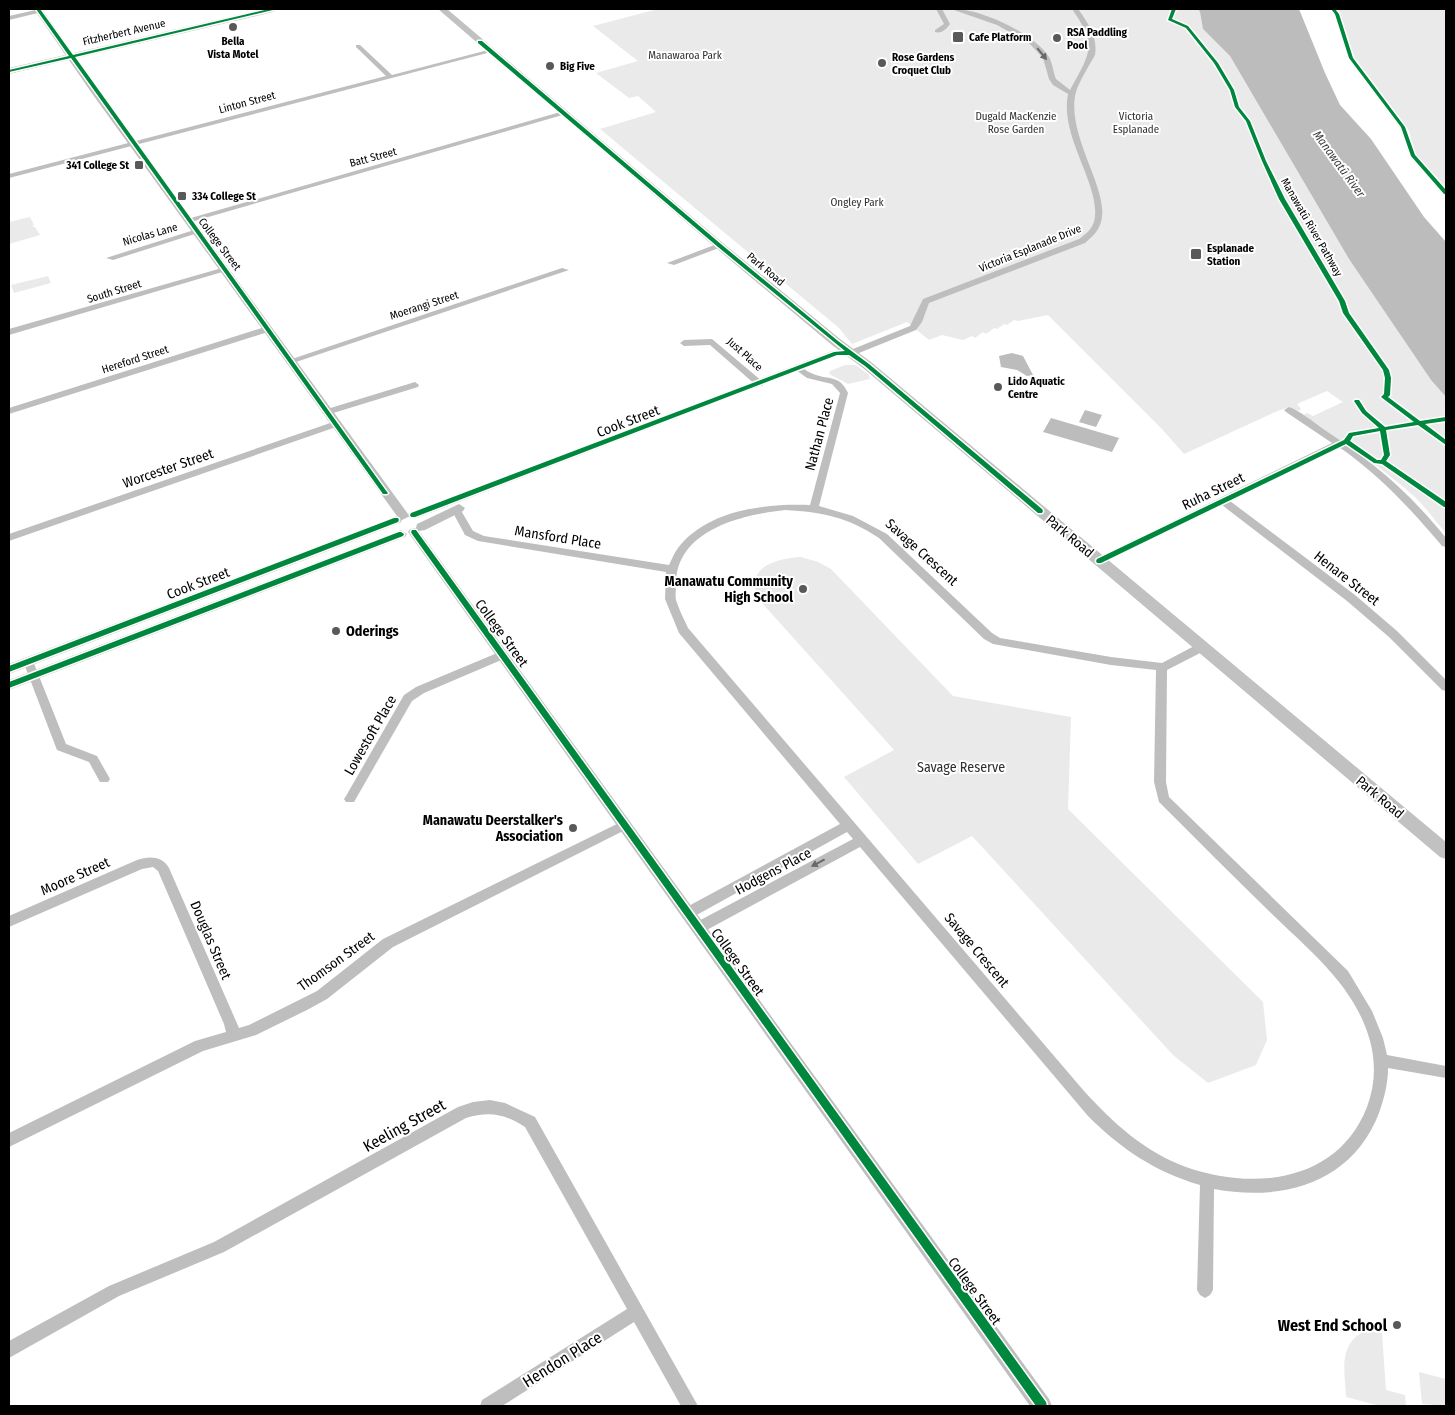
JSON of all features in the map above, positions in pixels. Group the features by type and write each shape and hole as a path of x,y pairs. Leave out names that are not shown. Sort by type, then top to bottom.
{"main road":[{"name":"Fitzherbert Avenue","path":"9,71 273,9"},
{"name":"Park Road","path":"442,9 720,246 851,353 1446,852"}],"street":[{"path":"937,31 944,28 947,24 939,9"},
{"path":"954,9 994,22 1030,42 1048,60 1053,83 1059,88 1072,93 1094,48 1089,32 1075,9"},
{"name":"College Street","path":"39,10 188,220 404,517"},
{"path":"9,18 39,10"},
{"path":"358,46 391,77"},
{"name":"Linton Street","path":"9,176 492,51"},
{"name":"Victoria Esplanade Drive","path":"851,353 913,328 917,325 923,304 926,301 1082,241 1092,234 1096,227 1098,204 1075,138 1072,93"},
{"name":"Batt Street","path":"188,220 564,113"},
{"name":"Nicolas Lane","path":"110,258 197,232"},
{"path":"671,263 720,246"},
{"name":"South Street","path":"9,332 225,270"},
{"name":"Moerangi Street","path":"290,361 565,270"},
{"name":"Hereford Street","path":"9,411 268,329"},
{"name":"Just Place","path":"684,343 712,342 760,384"},
{"name":"Cook Street","path":"644,432 760,384 844,360 851,353"},
{"name":"Cook Street","path":"9,669 404,517 466,501 802,371"},
{"name":"Nathan Place","path":"802,371 811,377 832,380 841,386 844,393 814,508"},
{"path":"327,412 415,385"},
{"path":"1289,410 1397,489 1421,513 1446,544"},
{"name":"Worcester Street","path":"9,538 336,424"},
{"name":"Ruha Street","path":"1099,561 1338,444"},
{"name":"Henare Street","path":"1223,500 1351,598 1393,634 1446,687"},
{"name":"Cook Street","path":"9,685 412,531 456,509 466,501"},
{"name":"Savage Crescent","path":"766,508 814,508 844,516 871,528 883,536 988,636 997,642 1111,661 1162,667 1160,782 1163,799 1176,814 1343,975 1365,1010 1372,1026 1382,1061 1381,1082 1372,1118 1353,1147 1327,1169 1294,1181 1276,1184 1237,1185 1207,1180 1169,1167 1148,1157 1112,1132 1079,1096 683,630 676,619 668,590 672,569 691,540 719,520 735,514 766,508"},
{"name":"Mansford Place","path":"456,509 469,533 482,539 672,569"},
{"path":"404,517 421,521 412,531 393,528 404,517"},
{"name":"College Street","path":"412,531 1042,1406"},
{"path":"1162,667 1170,665 1202,647"},
{"name":"Lowestoft Place","path":"350,799 408,698 420,690 502,655"},
{"path":"28,661 61,746 93,759 104,779"},
{"name":"Thomson Street","path":"9,1140 200,1045 262,1025 322,995 388,943 625,825"},
{"name":"Hodgens Place","path":"688,913 849,825"},
{"name":"Hodgens Place","path":"698,928 861,840"},
{"name":"Douglas Street","path":"154,862 163,868 231,1024 233,1035"},
{"name":"Moore Street","path":"9,922 138,864 154,862"},
{"path":"1382,1061 1446,1072"},
{"name":"Keeling Street","path":"9,1350 114,1291 219,1247 463,1112 490,1106 510,1110 530,1122 690,1406"},
{"path":"1205,1290 1207,1180"},
{"name":"Hendon Place","path":"488,1406 636,1312"}],"green space":[{"path":"658,9 1198,9 1203,29 1230,56 1349,259 1431,380 1446,397 1446,533 1420,502 1403,486 1361,454 1303,415 1307,413 1313,416 1343,402 1327,391 1297,404 1301,409 1299,411 1286,408 1275,412 1184,454 1161,428 1048,315 1018,321 1014,320 997,329 994,328 986,334 983,332 975,338 972,336 963,340 942,335 929,340 907,322 852,344 839,328 600,129 656,112 638,96 629,98 596,73 638,61 593,26"},
{"path":"1335,9 1446,9 1446,189 1416,156 1409,131 1355,59 1340,14"},
{"path":"30,217 34,225 32,226 35,227 40,235 9,244 9,222"},
{"path":"48,276 51,283 14,293 11,285"},
{"path":"845,365 856,365 869,375 870,379 848,384 829,374 830,371"},
{"name":"Savage Reserve","path":"801,557 818,562 831,569 953,696 1071,717 1068,809 1263,1002 1267,1040 1256,1065 1208,1083 1173,1055 972,836 918,864 844,777 894,750 761,602 757,593 755,587 756,579 764,567 770,563"},
{"path":"1367,1330 1382,1333 1386,1390 1405,1395 1406,1406 1380,1406 1346,1397 1344,1368 1347,1350 1357,1336"},
{"path":"1419,1372 1446,1379 1446,1406 1422,1404"}],"water":[{"name":"Manawatū River","path":"1198,9 1299,9 1340,105 1371,139 1424,217 1446,242 1446,397 1431,380 1349,259 1230,56 1203,29"},
{"path":"1012,353 1023,356 1033,375 1027,376 1017,370 1001,367 999,356"},
{"path":"1085,410 1102,415 1096,427 1079,422"},
{"path":"1051,418 1119,438 1112,452 1043,432"}],"cycle path":[{"path":"38,9 385,493"},
{"path":"9,71 273,9"},
{"name":"Manawatū River Pathway","path":"1174,9 1170,20 1187,27 1216,63 1232,90 1237,107 1248,121 1282,199 1342,301 1346,313 1386,370 1388,378 1387,395 1384,397 1446,443"},
{"path":"1333,9 1337,14 1351,58 1403,127 1413,155 1446,193"},
{"path":"480,42 720,246 836,342 867,365 1040,511"},
{"path":"413,515 836,353 851,353"},
{"path":"1357,401 1364,412 1383,428 1387,455 1383,462"},
{"path":"1099,561 1346,441 1351,434 1446,419"},
{"path":"1346,441 1376,462 1383,462 1446,505"},
{"path":"9,669 396,520"},
{"path":"414,532 1042,1406"},
{"path":"9,685 401,534"}],"place":[{"name":"Bella Vista Motel","path":"233,27"},
{"name":"Cafe Platform","path":"958,37"},
{"name":"RSA Paddling Pool","path":"1057,38"},
{"name":"Rose Gardens Croquet Club","path":"882,63"},
{"name":"Big Five","path":"550,66"},
{"name":"341 College St","path":"139,165"},
{"name":"334 College St","path":"182,196"},
{"name":"Esplanade Station","path":"1196,254"},
{"name":"Lido Aquatic Centre","path":"998,387"},
{"name":"Manawatu Community High School","path":"803,589"},
{"name":"Oderings","path":"336,631"},
{"name":"Manawatu Deerstalker's Association","path":"573,828"},
{"name":"West End School","path":"1397,1325"}],"park label":[{"name":"Manawaroa Park","path":"685,55"},
{"name":"Dugald MacKenzie Rose Garden","path":"1016,122"},
{"name":"Victoria Esplanade","path":"1136,122"},
{"name":"Ongley Park","path":"857,202"}]}
